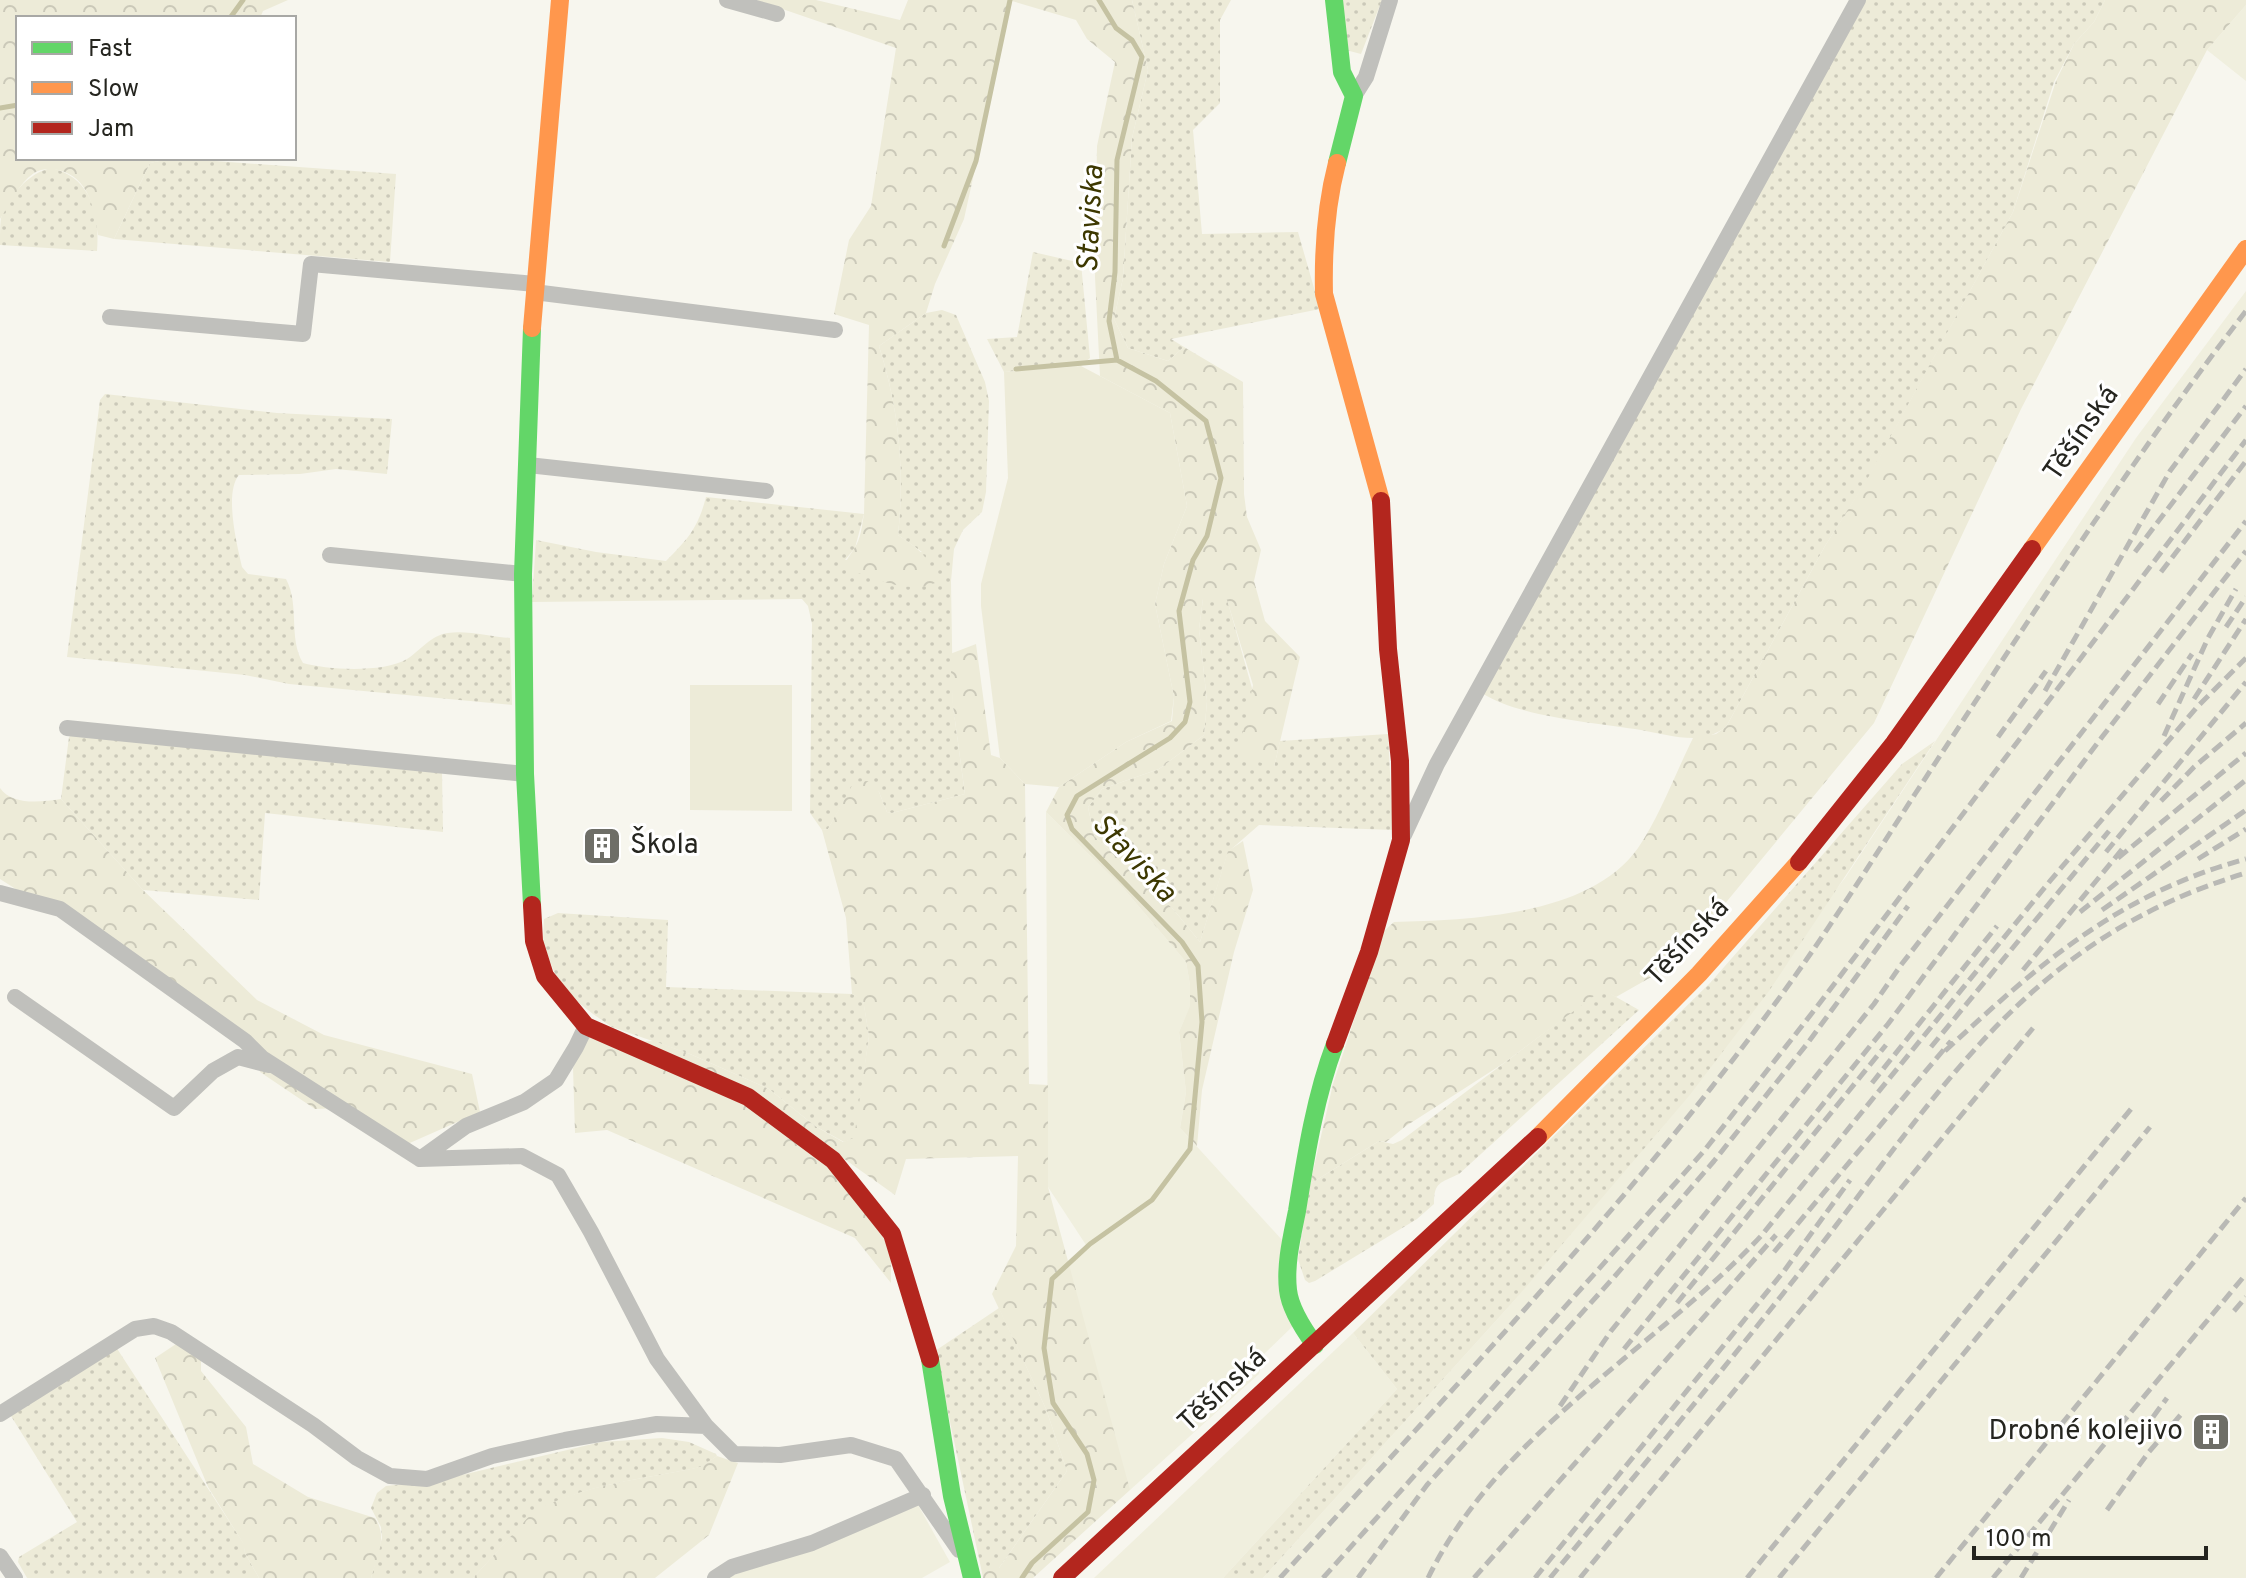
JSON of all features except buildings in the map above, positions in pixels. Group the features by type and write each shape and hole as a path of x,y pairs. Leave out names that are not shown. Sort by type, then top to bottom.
{"street":[{"path":"560,0 535,288 523,574 525,774 534,941 545,976 586,1026 748,1097 833,1160 892,1234 929,1350 952,1496 969,1569"},
{"path":"727,0 777,14"},
{"path":"1334,0 1342,72 1354,96"},
{"path":"1390,0 1366,77 1354,96 1332,183 1323,260 1324,294 1381,500 1388,649 1400,761 1401,840"},
{"path":"1315,1345 1302,1326 1288,1292 1289,1255 1326,1068 1369,952 1401,840 1445,750 1858,0"},
{"name":"Těšínská","path":"1062,1578 1560,1116 1699,974 1785,880 1903,731 2246,249"},
{"path":"110,317 303,334 311,264 535,288 835,330"},
{"path":"528,465 766,491"},
{"path":"330,555 523,574"},
{"path":"67,728 525,774"},
{"path":"0,893 60,909 245,1041 262,1058 420,1159 522,1156 558,1175 657,1359 706,1426 734,1454 780,1455 851,1445 896,1459 923,1495 969,1569"},
{"path":"15,997 174,1108 213,1071 238,1057 274,1066"},
{"path":"420,1159 466,1126 524,1102 556,1080 586,1026"},
{"path":"0,1414 135,1329 154,1326 171,1332 313,1425 357,1458 390,1476 427,1479 492,1456 657,1424 706,1426"},
{"path":"715,1578 732,1567 812,1543 923,1495"},
{"path":"0,1556 15,1578"}],"shaded area":[{"path":"2246,5 2246,81 2207,50"},
{"path":"2246,291 2246,1578 1263,1578 1513,1302 1845,878 2136,438"},
{"path":"1046,812 1124,889 1186,962 1190,1007 1179,1032 1186,1092 1180,1128 1283,1241 1293,1326 1264,1354 1259,1374 1130,1490 1056,1404 1056,1283 1086,1245 1048,1187"},
{"path":"1353,1333 1397,1389 1223,1578 1094,1578"},
{"path":"918,1505 950,1562 922,1578 726,1578"}],"green space":[{"path":"0,0 288,0 263,11 261,16 16,16 16,160 164,160 150,163 114,239 98,235 92,204 77,179 55,169 39,171 28,178 0,219"},
{"path":"756,0 816,0 900,20 908,0 1132,0 1148,70 1132,138 1123,278 1114,319 1128,348 1168,361 1184,347 1243,382 1244,494 1247,517 1261,550 1254,581 1265,621 1300,657 1274,767 1238,755 1253,685 1227,600 1203,599 1199,629 1207,701 1204,735 1159,769 1102,789 1088,807 1094,836 1173,909 1200,942 1228,851 1243,841 1253,890 1234,952 1202,1090 1197,1146 1180,1128 1186,1092 1179,1032 1190,1006 1186,962 1124,889 1046,812 1059,787 1126,742 1172,721 1174,697 1155,604 1164,564 1187,506 1170,413 1100,376 1095,277 1097,146 1115,62 1087,39 1076,20 1012,1 964,219 935,284 926,313 879,346 899,439 901,486 898,535 923,554 935,583 901,586 844,568 858,541 864,514 869,325 834,314 849,240 871,206 896,48"},
{"path":"1132,0 1231,0 1220,20 1220,103 1193,130 1202,234 1298,232 1320,309 1171,339 1184,347 1168,361 1128,348 1114,319 1123,278 1132,138 1148,70"},
{"path":"1338,0 1382,0 1361,54 1342,49"},
{"path":"1866,0 2105,0 2094,22 2074,44 2054,82 2013,212 1869,477 1825,546 1726,727 1705,737 1676,737 1537,713 1516,708 1482,693"},
{"path":"2105,0 2246,0 2246,5 2207,50 2021,409 1874,723 1676,963 1616,997 1602,990 1504,1063 1386,1142 1379,1141 1310,1184 1333,1084 1383,932 1394,922 1492,916 1526,910 1590,888 1617,871 1638,848 1693,738 1716,734 1726,727 1825,546 1869,476 2013,212 2056,81 2074,44 2094,22"},
{"path":"201,160 396,174 390,262 114,239 150,163"},
{"path":"51,168 65,173 84,188 97,224 97,251 0,245 1,218 9,202 27,180"},
{"path":"1033,252 1081,263 1090,358 1081,366 1004,372 987,339 1017,337"},
{"path":"942,310 956,315 985,382 989,401 986,492 982,512 963,530 954,549 951,581 953,706 965,794 892,813 887,812 879,792 855,782 828,829 822,830 810,813 812,624 808,606 802,599 532,602 536,540 666,561 691,532 706,497 864,514 855,548 845,560 922,552 898,535 901,486 899,439 879,346 926,313"},
{"path":"1081,366 1170,413 1187,506 1164,564 1155,604 1174,697 1171,721 1126,742 1059,787 1025,784 1000,758 981,606 981,584 1008,478 1004,372"},
{"path":"105,394 277,413 392,419 387,474 336,469 300,474 239,475 232,494 232,506 242,567 248,574 286,579 292,600 296,643 303,663 340,669 384,667 407,659 442,634 455,632 510,638 512,705 289,684 245,675 67,657 100,400"},
{"path":"1203,599 1227,599 1274,767 1280,741 1388,734 1393,830 1259,825 1228,852 1200,942 1173,909 1094,836 1088,807 1102,789 1159,769 1204,735 1207,701 1199,629"},
{"path":"976,644 991,755 1000,758 1025,784 1029,1084 1048,1085 1048,1187 1130,1490 1033,1578 983,1578 981,1568 999,1568 1067,1471 1046,1409 992,1294 1016,1246 1018,1156 906,1159 895,1195 843,1158 891,1253 891,1283 855,1238 607,1130 575,1133 573,1068 588,1035 616,1043 654,1041 690,1054 769,1089 815,1126 843,1142 854,1138 869,1036 863,1000 852,994 846,918 822,830 828,829 854,782 868,781 879,792 887,812 892,813 965,794 953,706 950,654"},
{"path":"690,685 792,685 792,811 690,810"},
{"path":"76,732 442,772 443,832 265,813 259,900 143,890 61,799 69,737"},
{"path":"1935,741 1769,991 1689,1096 1513,1302 1263,1578 1223,1578 1397,1389 1353,1333 1710,983 1902,764"},
{"path":"0,788 12,798 20,800 61,799 143,890 257,1000 324,1035 472,1074 480,1112 403,1146 338,1108 315,1109 260,1072 250,1038 0,879"},
{"path":"558,913 668,920 666,987 852,994 863,999 869,1036 855,1138 844,1142 815,1126 769,1089 690,1054 612,1027 593,1014 574,999 556,976 543,944 544,919"},
{"path":"1602,989 1639,1010 1459,1174 1439,1184 1434,1204 1417,1219 1315,1281 1309,1283 1305,1280 1298,1259 1310,1184 1379,1141 1393,1144 1402,1140"},
{"path":"999,1308 1046,1409 1067,1471 999,1568 981,1568 935,1351"},
{"path":"179,1342 201,1358 201,1371 246,1427 253,1464 308,1497 375,1518 381,1540 371,1578 259,1578 243,1543 208,1487 155,1358"},
{"path":"116,1347 244,1544 245,1553 259,1578 27,1578 18,1562 19,1557 77,1522 11,1416"},
{"path":"662,1438 689,1442 717,1456 701,1467 592,1489 551,1504 532,1514 473,1578 371,1578 382,1538 381,1527 371,1508 377,1493 386,1486 441,1480 601,1442"},
{"path":"717,1456 738,1463 709,1535 655,1578 473,1578 532,1513 551,1503 592,1489 700,1467"}],"waterway":[{"path":"231,16 243,0"},
{"path":"944,246 976,161 1010,0"},
{"name":"Staviska","path":"1022,1578 1032,1563 1088,1512 1094,1480 1087,1454 1053,1403 1044,1348 1052,1279 1090,1244 1152,1200 1190,1149 1202,1022 1198,966 1182,942 1072,829 1067,815 1077,796 1170,738 1185,722 1190,702 1179,611 1193,560 1207,536 1221,478 1206,421 1156,381 1117,360 1109,321 1115,272 1117,160 1142,57 1132,40 1116,28 1099,0"},
{"path":"0,108 16,105"},
{"path":"1016,369 1117,360"}],"railway":[{"path":"1280,1578 1536,1296 1720,1077 1830,925 2117,489 2246,311"},
{"path":"2045,691 2170,471 2246,369"},
{"path":"2135,552 2246,406"},
{"path":"1323,1578 1704,1151 2246,440"},
{"path":"2161,572 2246,461"},
{"path":"1560,1406 1611,1331 1874,1004 1901,965 2246,521"},
{"path":"1624,1349 1888,1024 2102,737 2246,551"},
{"path":"2164,736 2208,638 2236,589"},
{"path":"2226,627 2246,597"},
{"path":"2194,699 2246,619"},
{"path":"2158,704 2192,654"},
{"path":"1428,1578 1459,1526 1495,1479 1581,1395 1719,1278 1761,1236 2050,881 2197,707 2246,658"},
{"path":"1998,737 2046,671"},
{"path":"2106,852 2246,682"},
{"path":"2161,801 2194,767 2246,723"},
{"path":"2118,858 2246,753"},
{"path":"2080,912 2246,780"},
{"path":"2102,910 2246,810"},
{"path":"2198,859 2246,829"},
{"path":"1931,1047 2109,831"},
{"path":"2023,970 2124,847"},
{"path":"1945,1051 2048,961 2120,912 2201,873 2246,859"},
{"path":"1550,1578 1747,1339 1948,1080 1996,1027 2047,980 2104,937 2170,902 2246,873"},
{"path":"1358,1578 1427,1485 1714,1161 1807,1044 1908,906"},
{"path":"1872,1083 1997,926"},
{"path":"1580,1578 2033,1028"},
{"path":"1774,1252 1951,1041"},
{"path":"1677,1303 1886,1045"},
{"path":"1747,1578 2131,1109"},
{"path":"1779,1578 2150,1127"},
{"path":"1535,1578 1784,1271 1850,1180"},
{"path":"1936,1578 2246,1198"},
{"path":"1474,1578 1776,1235"},
{"path":"1993,1578 2246,1274"},
{"path":"2234,1311 2246,1297"},
{"path":"2153,1417 2167,1398"},
{"path":"2107,1510 2148,1453 2183,1412"},
{"path":"2021,1578 2069,1500"}],"traffic: fast":[{"path":"1334,0 1342,72 1354,96 1337,163"},
{"path":"532,328 523,574 525,774 532,905"},
{"path":"1315,1345 1292,1304 1287,1270 1312,1126 1335,1044"},
{"path":"930,1359 952,1496 972,1578"}],"traffic: slow":[{"path":"532,328 560,0"},
{"path":"1337,163 1326,228 1324,294 1381,501"},
{"path":"2032,549 2246,249"},
{"path":"1538,1137 1699,974 1799,862"}],"traffic: jam":[{"path":"1335,1044 1369,952 1401,840 1400,761 1388,649 1381,501"},
{"path":"1799,862 1894,743 2032,549"},
{"path":"532,905 534,941 545,976 586,1026 748,1097 833,1160 892,1234 930,1359"},
{"path":"1062,1578 1538,1137"}],"place":[{"name":"Škola","path":"602,846"},
{"name":"Drobné kolejivo","path":"2211,1432"}]}
